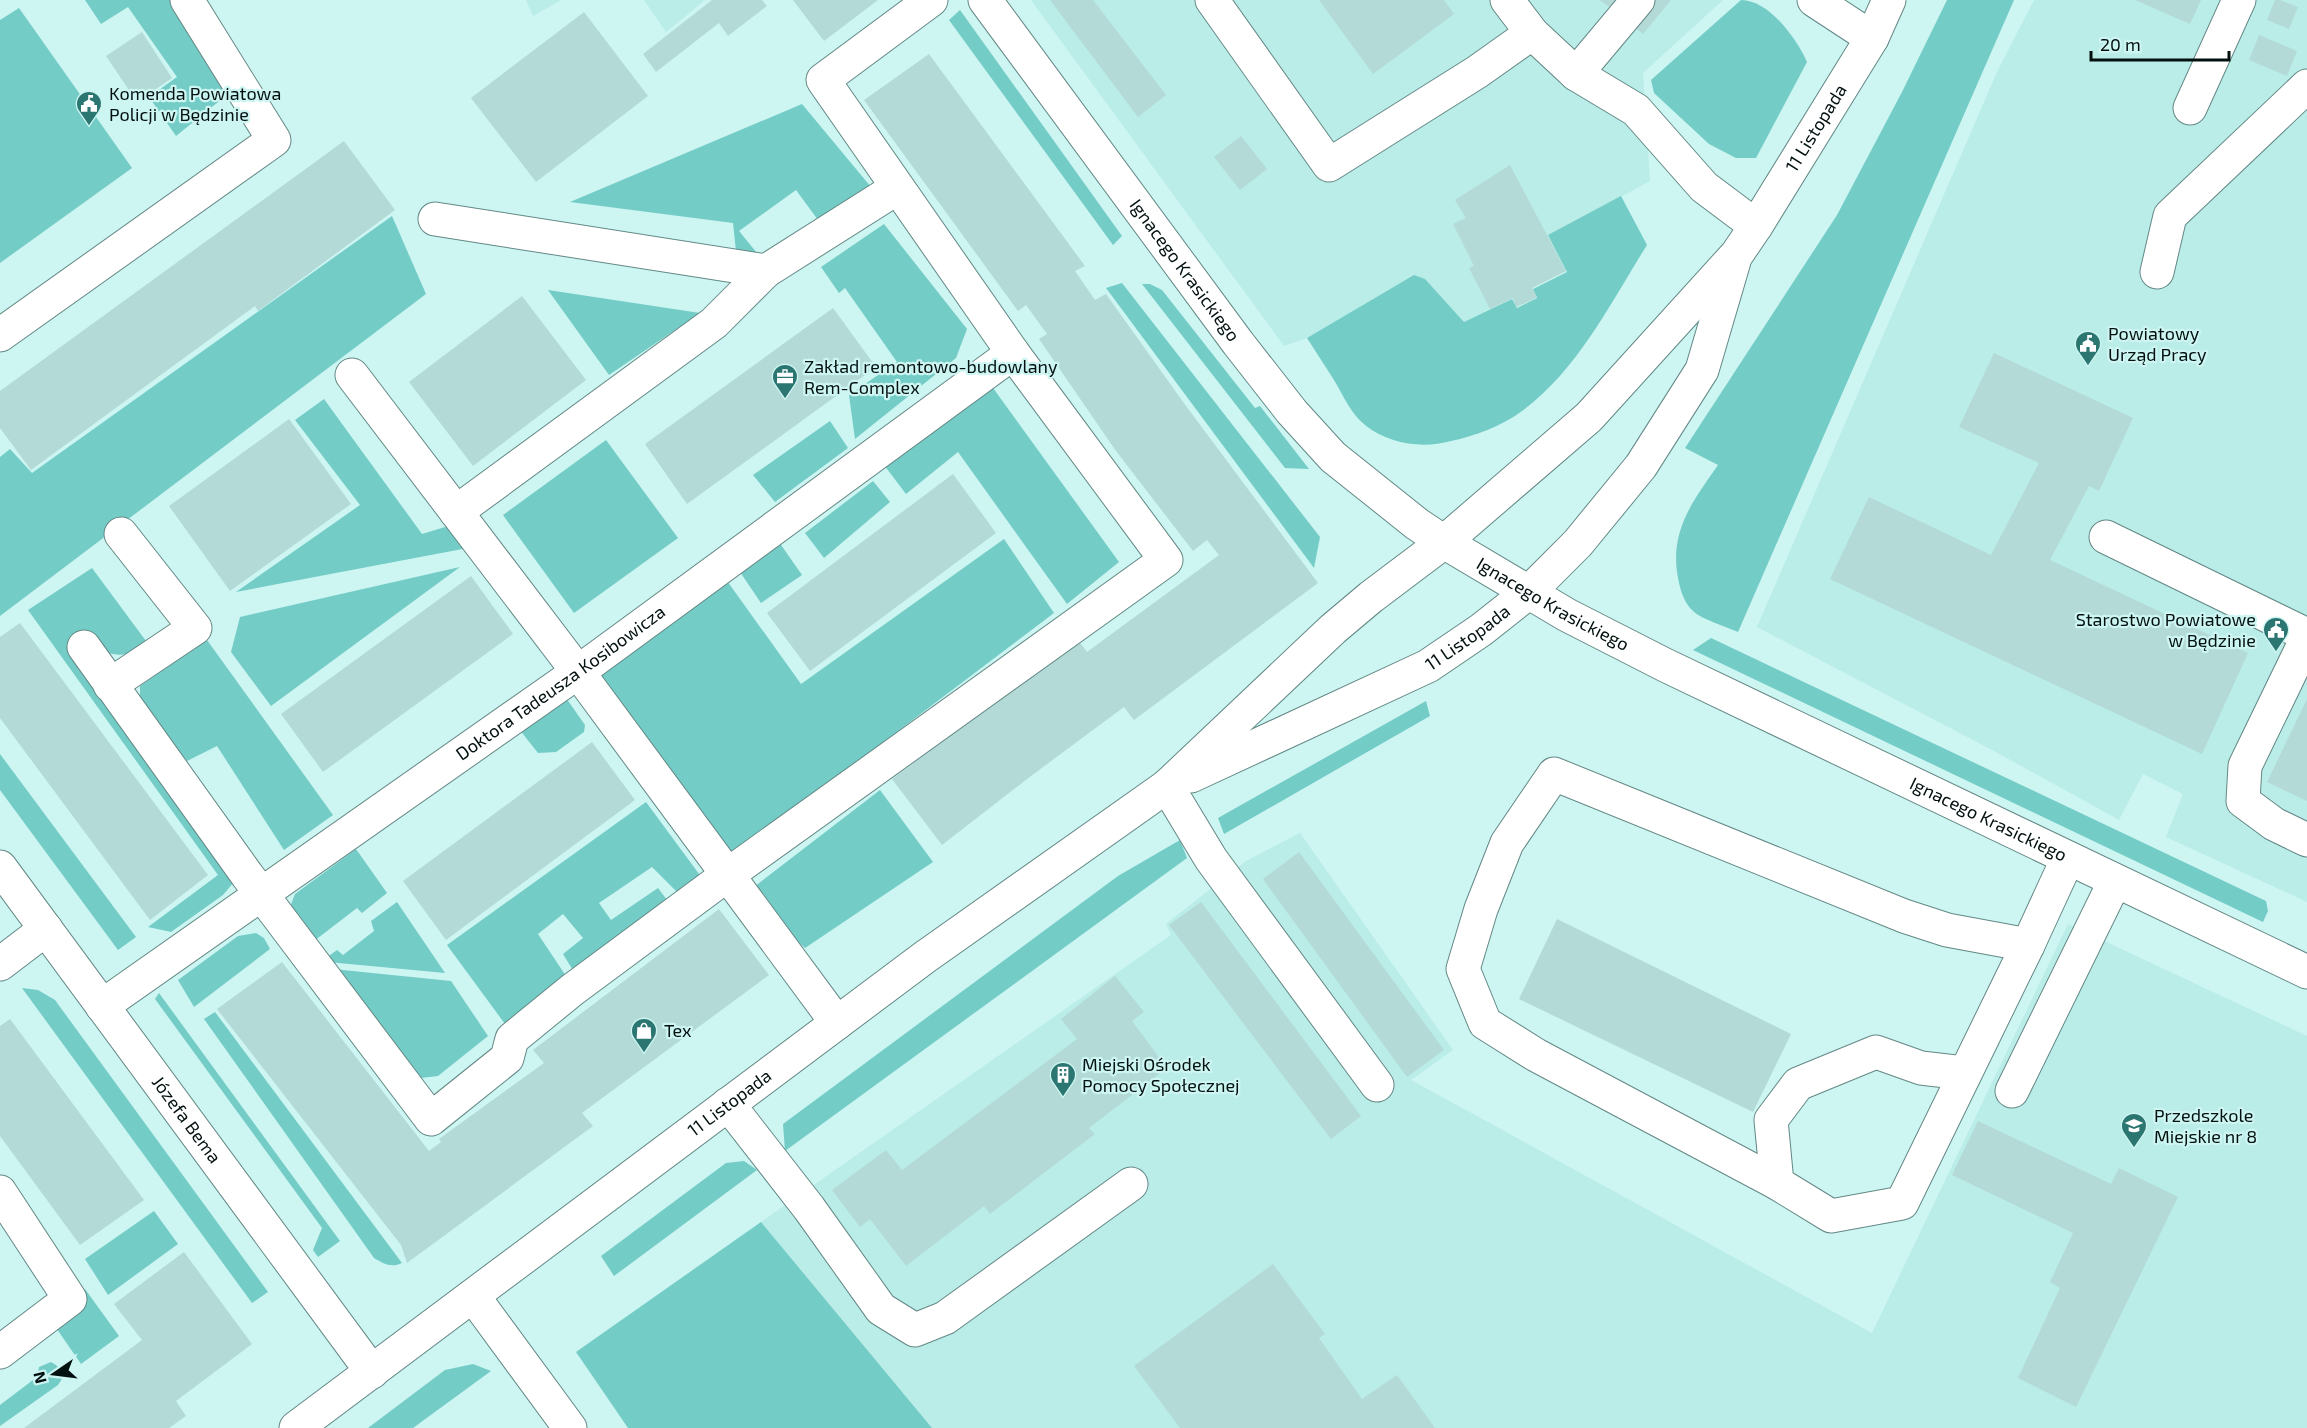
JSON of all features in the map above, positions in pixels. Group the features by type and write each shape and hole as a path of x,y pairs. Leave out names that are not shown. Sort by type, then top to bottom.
{"street":[{"path":"0,335 274,140 187,0"},
{"path":"84,648 261,893 431,1119 507,1059 512,1039 572,990 1166,560 1013,353 823,80 931,0"},
{"name":"Ignacego Krasickiego","path":"985,0 1292,412 1333,457 1417,524 1567,615 1665,665 2307,972"},
{"path":"1212,0 1329,165 1477,72 1532,33"},
{"path":"1507,0 1532,33 1576,74 1636,110 1704,187 1756,226"},
{"path":"1576,74 1638,0"},
{"path":"1814,0 1872,38"},
{"name":"11 Listopada","path":"296,1428 925,957 1167,786 1334,629 1371,597 1444,542 1589,417 1737,254 1872,38 1890,0"},
{"path":"2190,108 2239,0"},
{"path":"2157,272 2170,216 2307,86"},
{"path":"456,512 714,323 766,271 897,188"},
{"path":"435,219 766,271"},
{"name":"11 Listopada","path":"1167,786 1428,666 1481,630 1529,592 1578,543 1641,466 1702,370 1737,254"},
{"name":"Doktora Tadeusza Kosibowicza","path":"102,1006 578,672 1013,353"},
{"path":"352,375 578,672 837,1023"},
{"path":"110,686 195,628 121,534"},
{"path":"2106,537 2307,636 2245,766 2243,801 2274,824 2307,840"},
{"path":"2028,945 1947,930 1904,916 1554,774 1507,843 1481,909 1463,969 1485,1023 1536,1055 1777,1183 1831,1216 1902,1203 2028,945 2068,858"},
{"path":"1167,786 1211,859 1377,1085"},
{"name":"Józefa Bema","path":"0,867 372,1372"},
{"path":"2012,1091 2115,881"},
{"path":"0,964 46,929"},
{"path":"1777,1183 1771,1120 1798,1084 1875,1052 1921,1068 1964,1073"},
{"path":"728,1104 809,1208 881,1309 915,1330 945,1318 1131,1184"},
{"path":"0,1192 70,1299 0,1352"},
{"path":"473,1296 570,1428"}],"shaded area":[{"path":"85,0 174,0 228,94 176,136 149,97 177,77 128,7 101,24"},
{"path":"526,0 561,0 533,16"},
{"path":"644,0 705,0 666,32"},
{"path":"1031,0 1723,0 1643,73 1650,181 1549,236 1566,271 1532,288 1532,300 1516,307 1512,298 1464,322 1425,279 1307,338 1284,346"},
{"path":"1741,0 1762,6 1781,22 1807,62 1756,158 1736,158 1709,144 1654,93 1651,80"},
{"path":"1947,0 2014,0 1738,632 1708,620 1693,611 1687,604 1680,587 1676,561 1680,531 1692,504 1718,465 1685,448 1837,215 1902,92"},
{"name":"Powiatowy Urząd Pracy","path":"2034,0 2307,0 2307,902 2166,837 2183,794 2143,774 2119,820 1996,752 1757,627 1997,72"},
{"path":"19,8 132,168 0,263 0,20"},
{"path":"960,10 1122,236 1113,245 949,20"},
{"path":"802,104 871,187 821,224 796,190 739,231 757,253 737,261 733,223 570,202"},
{"path":"1621,196 1647,245 1592,334 1560,376 1522,411 1497,426 1460,439 1429,445 1406,443 1384,437 1365,425 1356,415 1307,338 1414,275 1425,279 1464,322 1512,299 1517,308 1537,298 1533,289 1567,272 1548,235"},
{"path":"392,216 426,294 0,616 0,457 10,449 32,473"},
{"path":"884,224 967,329 956,358 855,439 849,395 897,362 845,288 839,293 821,267"},
{"path":"1122,283 1320,537 1314,568 1106,288"},
{"path":"1142,284 1150,284 1162,290 1255,408 1260,406 1309,469 1285,468"},
{"path":"548,290 700,313 609,375"},
{"path":"988,381 1119,562 1067,604 958,452 906,494 884,465"},
{"path":"324,399 422,534 455,524 473,547 236,592 360,505 295,420"},
{"path":"830,421 848,448 775,502 753,475"},
{"path":"606,440 678,538 574,613 503,515"},
{"path":"873,481 890,502 824,558 805,533"},
{"path":"1004,539 1054,613 738,852 729,851 599,676 725,578 801,684"},
{"path":"779,542 802,575 761,603 738,569"},
{"path":"460,567 271,706 231,652 240,617"},
{"path":"92,568 146,641 127,654 117,655 105,652 239,876 223,895 171,932 148,927 218,875 28,610"},
{"path":"1711,638 2266,901 2268,911 2263,922 1693,650"},
{"path":"207,640 333,815 284,850 217,746 187,761 140,704 140,686"},
{"path":"564,695 585,725 584,732 556,752 538,753 519,729"},
{"path":"1426,701 1430,716 1224,834 1218,818"},
{"path":"0,754 136,937 118,950 0,790"},
{"path":"880,790 933,862 805,948 795,939 754,887"},
{"path":"646,802 702,878 679,894 652,867 599,903 611,920 658,888 670,904 574,972 563,954 583,938 563,914 538,934 568,979 505,1024 447,945"},
{"path":"1300,833 1453,1050 1411,1080 1872,1333 2068,924 2307,1036 2307,1428 932,1428 761,1222 1171,935 1166,924 1246,861"},
{"path":"1180,840 1187,858 785,1151 783,1124 1118,876"},
{"path":"356,849 387,893 362,913 357,908 314,941 290,907 295,894"},
{"path":"397,902 445,973 328,962 326,958 337,950 343,955 374,931 371,921"},
{"path":"256,933 264,938 270,949 194,1007 178,980 238,936"},
{"path":"333,969 451,981 488,1036 438,1076 421,1078"},
{"path":"22,988 38,990 55,1000 268,1292 252,1303"},
{"path":"159,993 340,1241 318,1257 313,1250 322,1228 155,999"},
{"path":"215,1012 402,1263 388,1265 374,1258 204,1019"},
{"path":"744,1161 757,1170 614,1276 601,1256 726,1163"},
{"path":"154,1211 178,1244 108,1295 85,1259"},
{"path":"761,1222 932,1428 628,1428 576,1352"},
{"path":"85,1289 119,1336 81,1364 52,1322"},
{"path":"51,1362 65,1374 58,1385 0,1426 0,1405 37,1377 39,1367"},
{"path":"473,1364 491,1371 413,1428 368,1428 445,1370"}],"building":[{"path":"712,0 762,0 767,6 728,36 719,23 656,72 643,54"},
{"path":"793,0 878,0 824,41"},
{"path":"1050,0 1093,0 1166,95 1138,117"},
{"path":"1319,0 1444,0 1454,14 1373,74"},
{"path":"1600,0 1671,0 1643,34"},
{"path":"2135,0 2201,0 2190,24"},
{"path":"2275,0 2298,7 2289,29 2267,20"},
{"path":"584,12 648,96 536,182 471,98"},
{"path":"142,32 172,78 137,102 106,56"},
{"path":"2259,35 2297,51 2287,76 2249,60"},
{"path":"929,54 1085,266 1075,271 1095,300 1106,294 1318,583 1134,720 1124,707 942,845 892,779 1078,640 1087,652 1219,555 1207,540 1193,551 1116,451 1039,339 1047,334 1026,305 1018,311 864,100"},
{"path":"1241,136 1267,169 1240,190 1214,157"},
{"path":"344,141 395,210 258,311 255,306 31,470 0,428 0,391"},
{"path":"1510,165 1566,271 1532,288 1537,297 1532,300 1516,307 1513,298 1490,309 1469,268 1474,266 1453,224 1466,218 1455,200"},
{"path":"522,296 586,380 473,466 409,382"},
{"path":"833,308 876,367 687,504 645,444"},
{"path":"1994,353 2133,418 2099,491 2089,486 2050,560 2248,653 2202,754 1830,579 1869,497 1991,555 2039,463 1959,427"},
{"path":"289,419 351,504 230,591 169,506"},
{"path":"953,474 996,533 810,671 767,613"},
{"path":"471,576 513,634 323,772 281,714"},
{"path":"20,623 208,875 150,920 0,718 0,637"},
{"path":"2307,699 2307,801 2267,782"},
{"path":"592,742 635,800 446,940 403,881"},
{"path":"1299,852 1444,1050 1407,1077 1263,879"},
{"path":"1201,902 1361,1116 1331,1139 1169,925"},
{"path":"719,909 769,975 582,1113 593,1126 407,1263 401,1245 217,1009 282,962 429,1151 441,1142 439,1139 544,1063 533,1050"},
{"path":"1557,919 1791,1034 1753,1112 1519,999"},
{"name":"Miejski Ośrodek Pomocy Społecznej","path":"1115,976 1144,1012 1132,1021 1167,1068 1089,1128 1095,1134 990,1214 984,1206 906,1266 870,1219 860,1227 832,1190 886,1150 902,1170 1077,1039 1061,1019"},
{"path":"10,1019 144,1200 80,1245 0,1136 0,1026"},
{"path":"1978,1121 2111,1184 2119,1168 2178,1197 2076,1407 2018,1378 2060,1288 2050,1282 2073,1233 1952,1175"},
{"path":"184,1252 252,1344 176,1401 186,1416 169,1428 24,1428 142,1340 114,1304"},
{"path":"1273,1264 1325,1334 1319,1338 1362,1399 1397,1375 1435,1428 1180,1428 1134,1366"}],"place":[{"name":"Komenda Powiatowa Policji w Będzinie","path":"89,127"},
{"name":"Powiatowy Urząd Pracy","path":"2088,367"},
{"name":"Zakład remontowo-budowlany Rem-Complex","path":"785,400"},
{"name":"Starostwo Powiatowe w Będzinie","path":"2276,653"},
{"name":"Tex","path":"644,1054"},
{"name":"Miejski Ośrodek Pomocy Społecznej","path":"1063,1098"},
{"name":"Przedszkole Miejskie nr 8","path":"2134,1149"}]}
